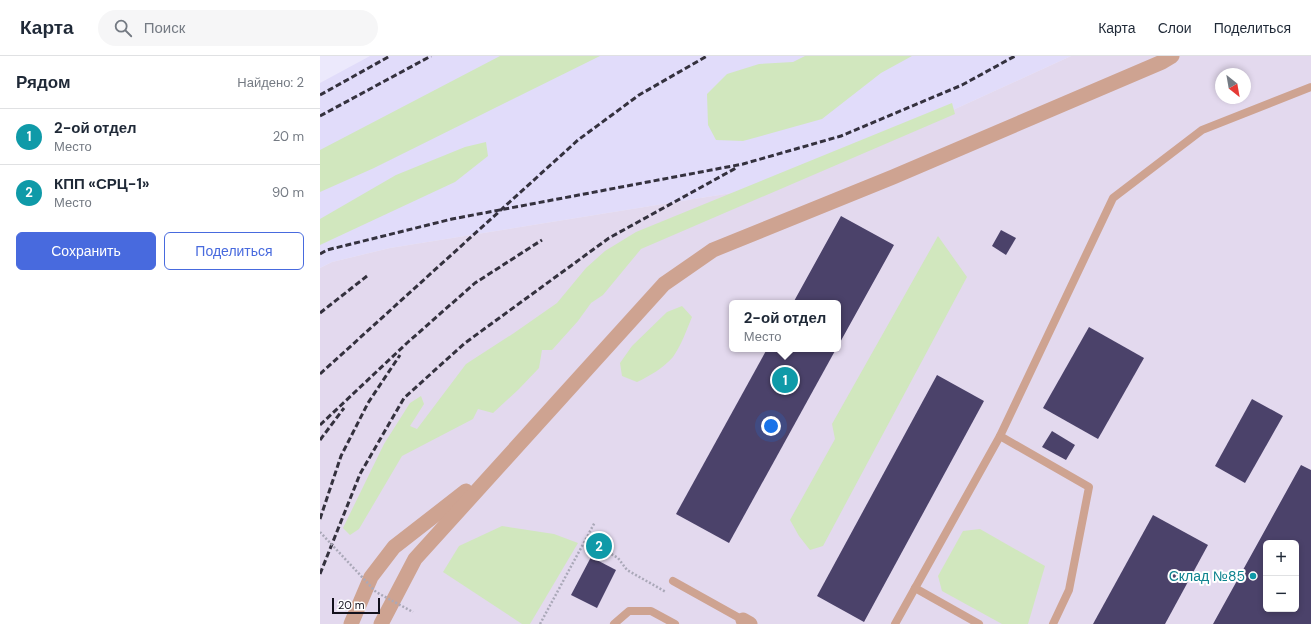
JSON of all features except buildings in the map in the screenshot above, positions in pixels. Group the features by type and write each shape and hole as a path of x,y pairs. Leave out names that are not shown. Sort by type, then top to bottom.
{"street":[{"path":"381,624 415,559 664,284 713,250 893,177 1162,62 1172,56"},
{"path":"351,624 371,577 394,547 496,468"}],"lane":[{"path":"895,624 1000,436 1113,198 1202,130 1311,87"},
{"path":"1000,436 1089,487 1069,590 1052,624"},
{"path":"673,581 744,623"},
{"path":"915,588 979,624"},
{"path":"614,624 629,611 652,611 675,624"}],"path":[{"path":"540,624 595,522"},
{"path":"320,532 376,592 413,612"},
{"path":"586,541 590,543"}],"shaded area":[{"path":"370,56 1071,56 793,183 390,248 332,262 320,268 320,83"},
{"path":"1071,56 1311,56 1311,624 320,624 320,268 332,262 390,248 793,183"}],"green space":[{"path":"500,56 600,56 374,168 320,192 320,150"},
{"path":"805,56 912,56 881,73 822,119 743,141 716,140 708,125 707,94 727,74 759,64 793,62"},
{"path":"952,103 955,114 641,249 603,295 591,303 578,321 552,350 542,350 539,368 519,389 493,413 478,409 473,419 402,456 359,529 350,535 343,528 384,444 410,403 421,396 424,404 410,426 417,429 466,364 557,303 586,268 605,251 636,232"},
{"path":"486,142 488,156 455,182 320,245 320,219 396,175 465,147"},
{"path":"938,236 967,277 823,546 810,550 799,536 790,520 835,439 832,424"},
{"path":"682,306 692,317 681,343 673,357 665,365 637,382 622,376 620,363 632,346 667,312"},
{"path":"502,526 554,534 578,543 530,624 522,624 443,572 459,546"},
{"path":"980,529 1045,566 1028,624 1002,624 942,591 938,576 963,531"}],"railway":[{"path":"320,95 390,56"},
{"path":"320,116 431,56"},
{"path":"320,374 578,140 639,95 707,56"},
{"path":"320,254 327,250 452,219 743,164 841,136 962,85 1015,56"},
{"path":"320,574 360,474 404,398 465,343 609,238 736,168"},
{"path":"320,425 407,343 475,283 542,240"},
{"path":"320,313 367,276"},
{"path":"320,519 341,456 368,403 400,355"},
{"path":"320,440 344,408"}],"place":[{"name":"2-ой отдел","path":"785,380"},
{"name":"КПП «СРЦ-1»","path":"599,546"},
{"name":"Склад №85","path":"1253,576"}]}
